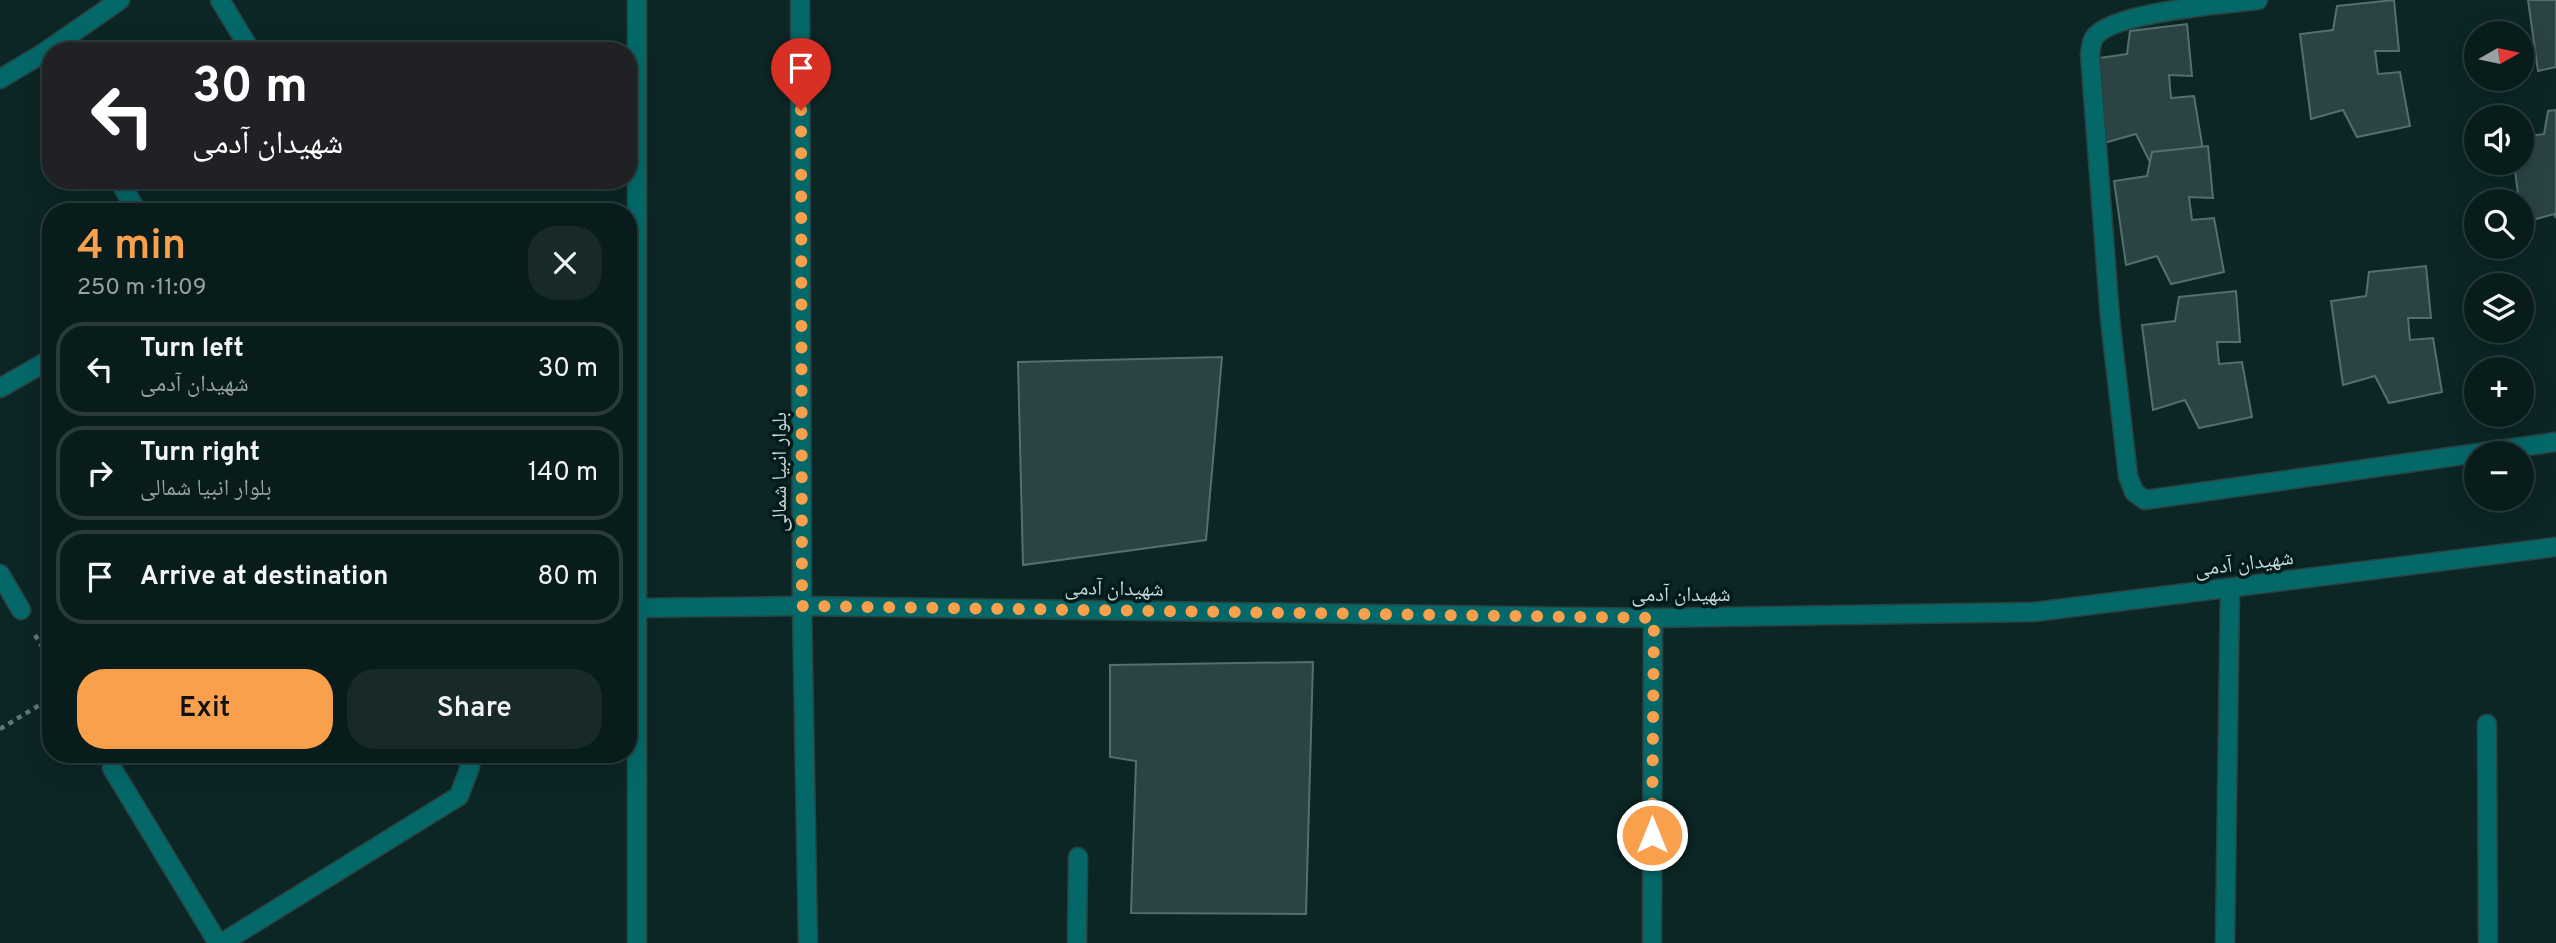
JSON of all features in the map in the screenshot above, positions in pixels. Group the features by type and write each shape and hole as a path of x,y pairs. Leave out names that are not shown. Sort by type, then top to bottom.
{"street":[{"path":"68,42 120,0"},
{"path":"220,0 246,42"},
{"path":"637,203 638,0"},
{"name":"بلوار انبیا شمالی","path":"800,0 802,606 808,943"},
{"path":"2258,0 2146,15 2116,23 2101,31 2094,39 2090,54 2110,318 2128,476 2134,492 2145,500 2556,442"},
{"path":"0,79 42,61"},
{"path":"0,388 42,364"},
{"name":"شهیدان آدمی","path":"637,608 802,606 1654,618 2034,612 2556,547"},
{"path":"0,574 21,610"},
{"path":"2225,943 2230,588"},
{"path":"1652,943 1654,618"},
{"path":"636,943 637,667"},
{"path":"2487,724 2488,943"},
{"path":"112,768 220,943 459,796 470,767 469,763"},
{"path":"1077,943 1078,857"}],"path":[{"path":"0,729 42,703"}],"building":[{"path":"2394,0 2399,51 2375,51 2378,74 2400,72 2410,126 2357,137 2343,110 2311,119 2300,34 2333,30 2337,6"},
{"path":"2528,0 2556,0 2556,67 2538,71 2534,21 2531,21"},
{"path":"2187,24 2192,76 2169,75 2171,98 2194,96 2203,150 2150,162 2136,134 2104,143 2092,59 2127,54 2130,31"},
{"path":"2556,110 2556,218 2554,214 2534,220 2534,189 2517,189 2516,175 2534,175 2534,135 2544,134 2548,111"},
{"path":"2208,146 2213,198 2189,197 2192,220 2214,218 2224,272 2171,284 2157,256 2126,265 2114,181 2147,176 2152,152"},
{"path":"2426,266 2431,318 2408,318 2410,340 2433,338 2442,392 2389,403 2375,376 2343,385 2331,301 2366,296 2369,272"},
{"path":"2236,291 2240,342 2217,342 2219,364 2242,362 2252,417 2199,428 2185,400 2153,410 2142,325 2175,321 2179,297"},
{"path":"1222,357 1206,540 1023,565 1018,362"},
{"path":"1313,662 1306,914 1131,913 1136,761 1110,757 1110,665"}],"route":[{"path":"801,110 802,606 1654,618 1652,835"}]}
